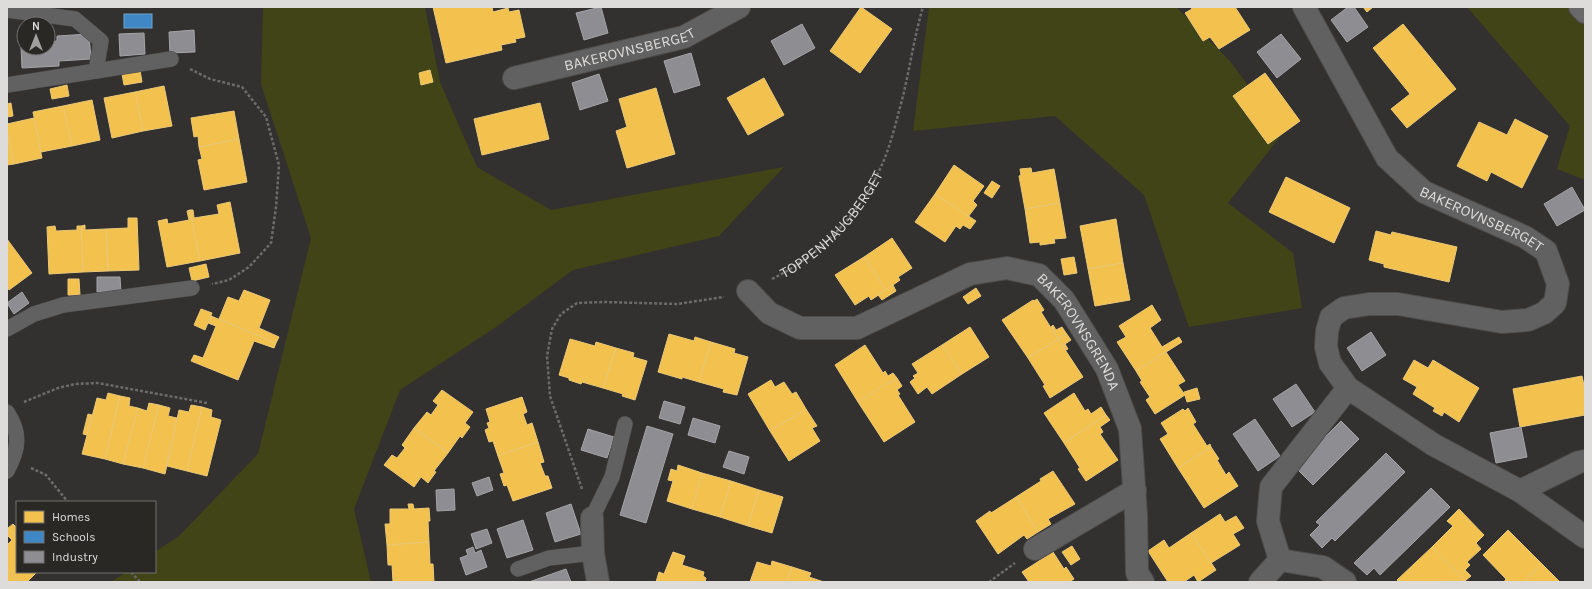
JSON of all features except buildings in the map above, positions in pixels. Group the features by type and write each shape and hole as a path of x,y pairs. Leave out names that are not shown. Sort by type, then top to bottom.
{"main road":[{"path":"1580,7 1585,12"}],"street":[{"name":"BAKEROVNSBERGET","path":"514,78 684,36 739,7"},
{"name":"BAKEROVNSBERGET","path":"1304,7 1387,158 1424,192 1525,237 1546,251 1558,284 1555,303 1544,313 1528,320 1502,322 1398,304 1369,304 1344,308 1332,317 1327,331 1326,347 1330,363 1348,388 1434,445 1520,491 1585,537"},
{"name":"BAKEROVNSGRENDA","path":"748,291 769,313 800,328 857,328 970,274 1006,268 1039,275 1064,300 1107,370 1130,429 1135,490 1137,573 1144,582"},
{"path":"1280,560 1268,521 1271,487 1348,388"},
{"path":"1520,491 1579,462 1585,461"},
{"path":"1035,549 1135,490"},
{"path":"592,518 593,553 598,582"},
{"path":"1260,582 1280,560"},
{"path":"1280,560 1322,567 1345,582"}],"lane":[{"path":"7,10 74,19 101,40 96,71"},
{"path":"7,85 171,59"},
{"path":"7,329 34,314 63,305 192,288"},
{"path":"10,466 17,439 13,408"},
{"path":"592,518 612,477 624,424"},
{"path":"518,569 549,558 593,553"}],"path":[{"name":"TOPPENHAUGBERGET","path":"592,518 550,396 547,356 552,329 560,314 577,303 604,302 677,304 719,299 748,291 789,271 828,242 861,203 884,160 899,110 924,7"},
{"path":"171,59 210,79 242,87 266,117 278,165 271,243 249,267 229,280 192,288"},
{"path":"13,408 58,388 75,384 98,383 207,403"},
{"path":"10,466 46,475 67,501"},
{"path":"989,582 1035,549"},
{"path":"131,573 140,582"}],"green space":[{"path":"263,7 425,7 440,82 477,167 551,210 784,167 719,236 573,270 496,327 400,390 354,509 371,582 111,582 124,573 156,573 156,551 179,536 258,454 311,238 261,84"},
{"path":"929,7 1176,7 1230,61 1283,133 1228,203 1293,253 1302,308 1189,327 1144,195 1055,116 913,131"},
{"path":"1467,7 1585,7 1585,180 1557,169 1570,126"}]}
